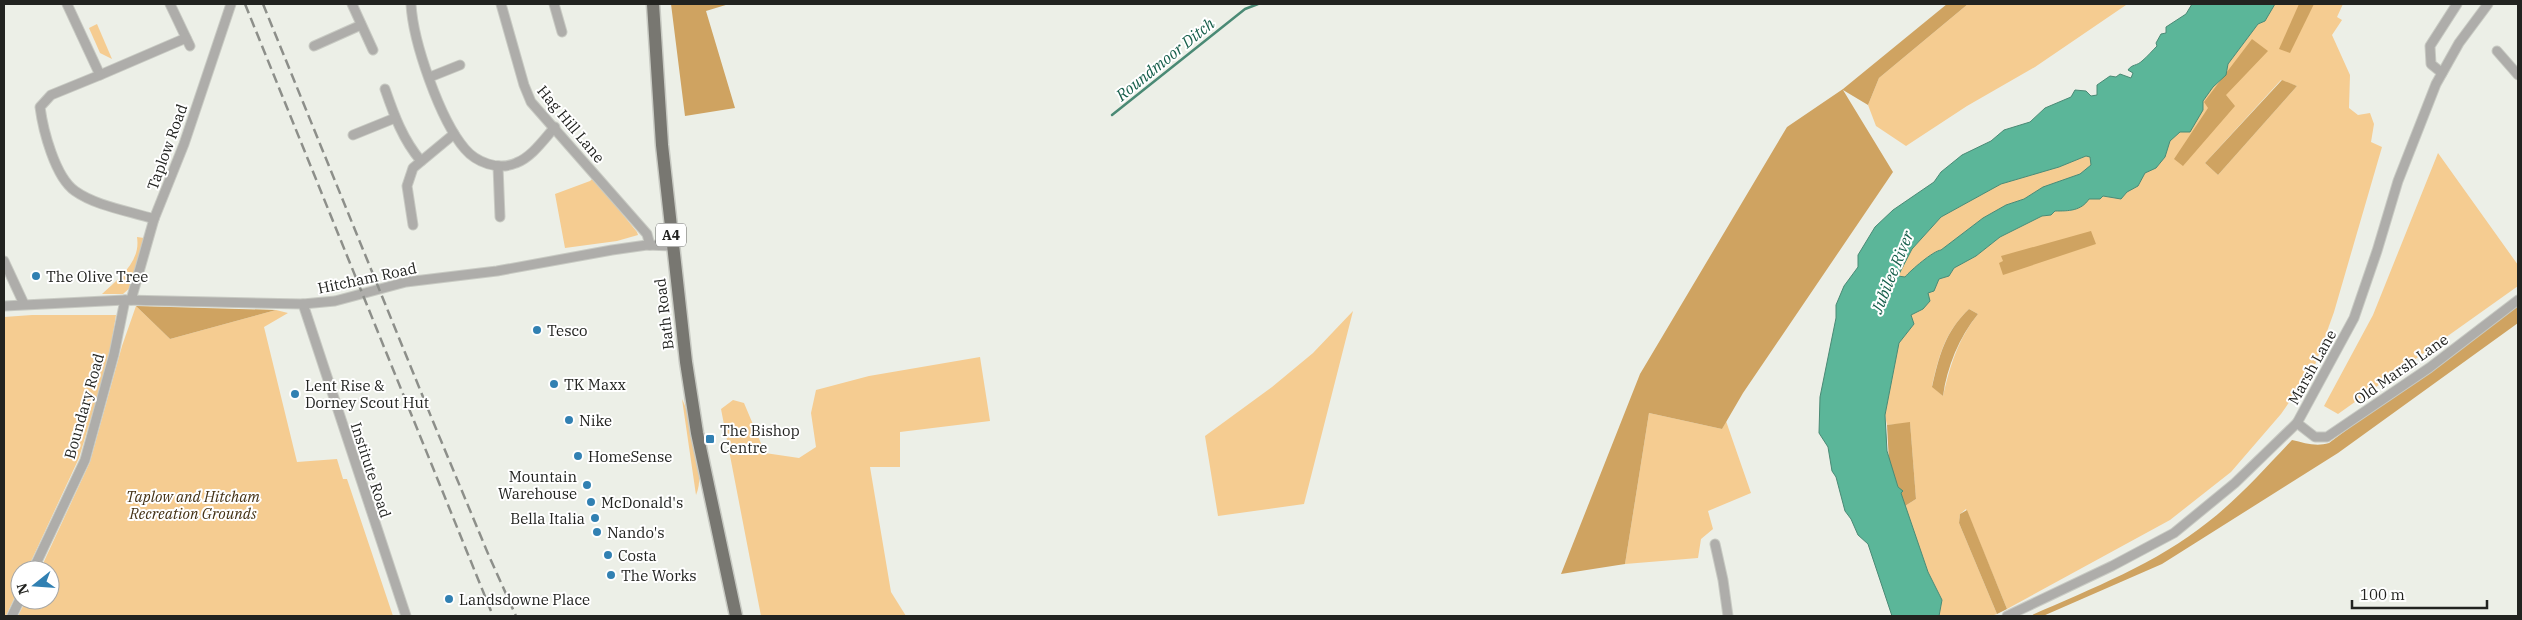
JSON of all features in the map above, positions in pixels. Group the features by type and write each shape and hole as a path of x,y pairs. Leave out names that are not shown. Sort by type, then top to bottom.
{"main road":[{"name":"Bath Road","path":"653,4 672,246 697,433 736,616"}],"street":[{"path":"67,4 100,75"},
{"path":"154,219 92,200 74,190 62,177 49,144 40,107 51,95 188,42 170,4"},
{"name":"Taplow Road","path":"128,300 154,219 184,144 231,4"},
{"path":"352,4 373,50"},
{"path":"411,4 420,51 446,120 465,150 480,162 498,166 516,164 530,154 555,127"},
{"name":"Hag Hill Lane","path":"501,4 527,95 647,234 650,245"},
{"path":"554,4 562,32"},
{"path":"2442,73 2431,64 2429,51 2457,4"},
{"name":"Marsh Lane","path":"2007,616 2112,566 2174,533 2235,483 2297,423 2354,318 2378,251 2398,182 2424,110 2442,73 2464,37 2488,4"},
{"path":"314,46 361,25"},
{"path":"2497,51 2518,75"},
{"path":"430,77 460,65"},
{"path":"385,89 394,118 410,149 421,161"},
{"path":"353,135 394,118"},
{"path":"413,225 407,186 413,168 454,134"},
{"path":"498,166 500,218"},
{"name":"Hitcham Road","path":"4,306 128,300 303,304 335,301 406,282 498,270 650,245 672,246"},
{"path":"4,261 24,304"},
{"name":"Boundary Road","path":"38,560 85,460 128,300"},
{"name":"Old Marsh Lane","path":"2297,423 2315,437 2327,437 2429,368 2518,300"},
{"name":"Institute Road","path":"303,304 406,616"},
{"path":"1715,544 1728,616"}],"green space":[{"path":"1968,4 2126,5 2035,67 1967,106 1906,146 1876,126 1868,105 1879,78"},
{"path":"2275,4 2343,4 2337,17 2342,20 2332,35 2350,75 2349,108 2358,115 2370,113 2374,124 2371,142 2382,147 2334,312 2315,365 2281,414 2231,472 2170,520 2007,609 1966,509 1960,514 1959,523 1997,614 1991,616 1939,616 1942,600 1928,572 1905,506 1916,499 1910,423 1887,425 1885,415 1899,343 1914,324 1911,315 1923,309 1928,293 1934,291 1939,279 1949,276 1954,268 1976,256 2000,237 2042,216 2051,215 2055,211 2070,211 2089,199 2100,199 2103,196 2121,199 2127,192 2138,186 2145,173 2156,168 2165,157 2170,141 2203,110 2203,101 2213,87 2226,75 2228,64 2258,24 2265,21","holes":["2281,80 2297,86 2218,175 2205,163","1969,309 1978,314 1960,343 1943,396 1932,386 1937,364 1944,344 1954,326"]},
{"path":"97,24 112,59 100,53 89,28"},
{"path":"2438,153 2518,265 2518,286 2338,414 2324,406 2373,315"},
{"path":"2090,156 2091,165 2080,174 2043,187 2024,199 2006,205 1983,218 1941,250 1928,257 1905,277 1898,276 1912,249 1941,217 2001,184 2059,167"},
{"path":"593,178 638,235 617,241 565,248 555,194 590,181"},
{"path":"137,237 144,238 132,286 123,294 102,294 122,276 132,262 136,254"},
{"name":"Taplow and Hitcham Recreation Grounds","path":"136,306 170,339 276,310 288,313 264,327 297,462 337,459 343,479 347,479 393,616 18,616 21,610 60,610 60,560 45,560 90,462 122,346"},
{"path":"1353,311 1304,504 1218,516 1205,436 1272,387 1313,353"},
{"path":"116,315 109,358 79,458 32,560 10,560 10,607 6,616 4,616 4,317"},
{"path":"980,357 990,421 900,432 900,467 870,467 891,592 906,616 761,616 721,409 733,400 744,403 765,453 799,458 816,447 811,413 816,390 869,376"},
{"path":"682,399 690,420 699,460 699,485 696,495"},
{"path":"1649,413 1722,429 1726,421 1751,493 1708,511 1713,529 1701,539 1698,558 1625,564"}],"shaded area":[{"path":"671,4 729,4 706,11 735,108 685,116"},
{"path":"1947,4 1968,4 1879,78 1868,105 1843,90 1893,172 1743,393 1722,429 1649,413 1625,564 1561,574 1640,374 1787,127 1843,89"},
{"path":"2299,4 2314,4 2290,53 2279,49"},
{"path":"2252,39 2268,51 2226,95 2235,106 2183,166 2174,159 2208,108 2204,102"},
{"path":"2282,80 2297,86 2218,175 2205,163"},
{"path":"2091,231 2096,244 2003,275 1999,263 2003,261 2001,256"},
{"path":"2518,301 2518,323 2338,453 2162,564 2043,616 2030,616 2122,575 2167,551 2208,522 2230,503 2292,440 2315,445 2329,443"},
{"path":"136,306 276,310 170,339"},
{"path":"1969,309 1978,314 1965,332 1955,353 1947,374 1943,396 1932,387 1937,365 1944,345 1954,327"},
{"path":"1910,422 1916,499 1905,506 1889,462 1887,425"},
{"path":"1967,510 2007,609 1997,614 1959,523 1960,514"}],"water":[{"name":"Jubilee River","path":"2192,4 2275,4 2265,21 2258,24 2228,64 2226,75 2213,87 2203,101 2203,110 2190,132 2180,132 2170,141 2165,157 2156,168 2145,173 2138,186 2127,192 2121,199 2103,196 2100,199 2089,199 2078,208 2055,211 2051,215 2042,216 2000,237 1976,256 1954,268 1949,276 1939,279 1934,291 1928,293 1930,301 1923,309 1911,315 1914,324 1899,343 1885,415 1887,451 1898,487 1903,491 1901,493 1928,572 1942,600 1939,616 1892,616 1868,544 1858,535 1845,511 1836,477 1832,471 1828,447 1819,433 1820,397 1836,318 1836,305 1844,286 1858,267 1858,255 1875,227 1893,210 1934,182 1941,172 1962,155 1991,141 2004,130 2030,122 2045,108 2071,97 2075,90 2086,91 2091,96 2097,95 2097,85 2110,76 2116,77 2120,74 2131,78 2133,73 2128,70 2140,63 2157,46 2156,43 2161,34 2166,33 2166,27 2186,14","holes":["2086,156 2090,157 2091,165 2080,174 2043,187 2024,199 2006,205 1983,218 1941,250 1928,257 1905,277 1898,276 1912,249 1941,217 2001,184 2059,167"]}],"waterway":[{"name":"Roundmoor Ditch","path":"1112,115 1245,9 1258,4"}],"railway":[{"path":"245,4 493,616"},
{"path":"263,4 432,419 516,616"}],"place":[{"name":"The Olive Tree","path":"36,276"},
{"name":"Tesco","path":"537,330"},
{"name":"TK Maxx","path":"554,384"},
{"name":"Lent Rise & Dorney Scout Hut","path":"295,394"},
{"name":"Nike","path":"569,420"},
{"name":"The Bishop Centre","path":"710,439"},
{"name":"HomeSense","path":"578,456"},
{"name":"Mountain Warehouse","path":"587,485"},
{"name":"McDonald's","path":"591,502"},
{"name":"Bella Italia","path":"595,518"},
{"name":"Nando's","path":"597,532"},
{"name":"Costa","path":"608,555"},
{"name":"The Works","path":"611,575"},
{"name":"Landsdowne Place","path":"449,599"}]}
